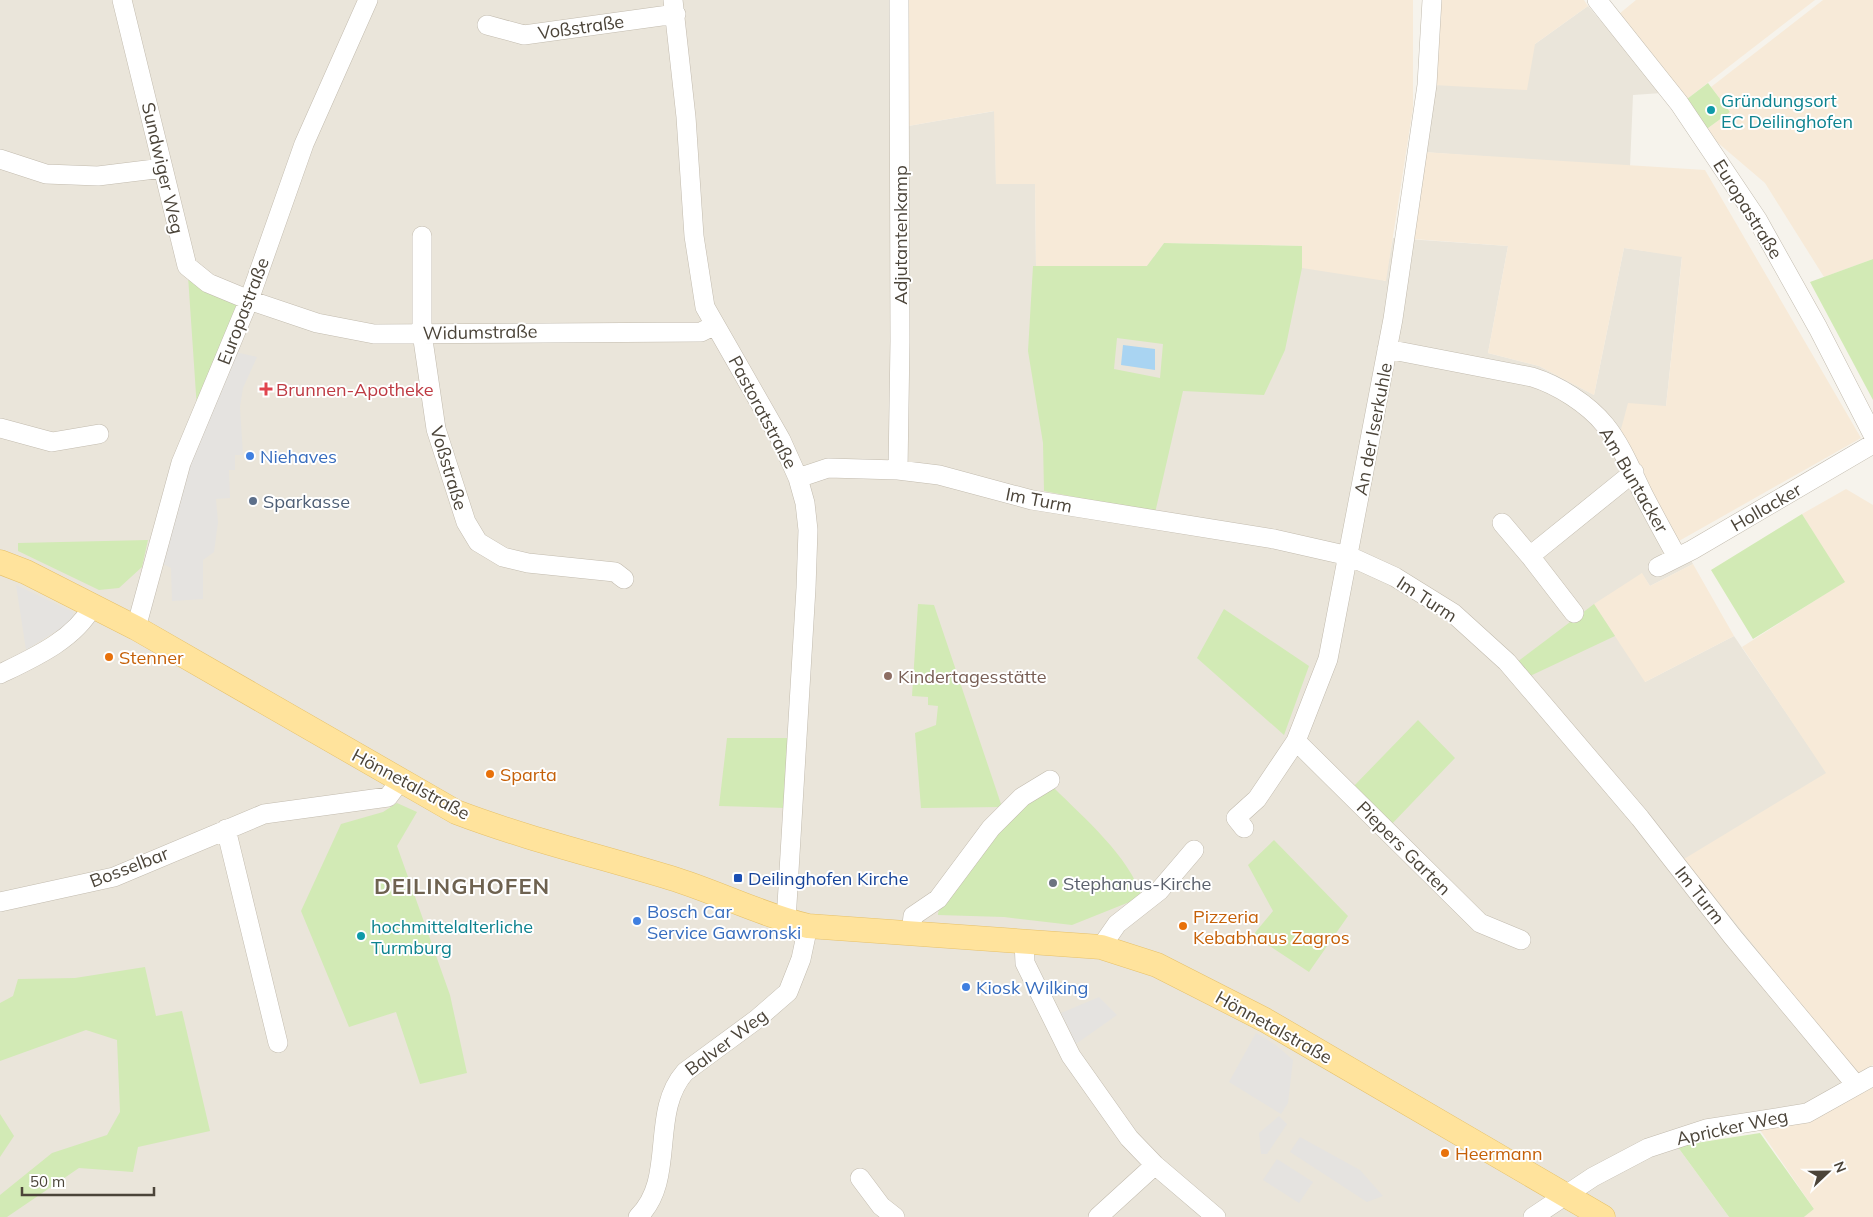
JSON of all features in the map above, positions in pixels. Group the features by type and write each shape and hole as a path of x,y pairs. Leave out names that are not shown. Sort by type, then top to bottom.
{"main road":[{"name":"Hönnetalstraße","path":"0,562 26,572 136,628 303,722 400,781 456,812 513,834 673,879 797,924 1101,947 1157,965 1265,1020 1603,1217"}],"street":[{"name":"Sundwiger Weg","path":"122,0 187,266 208,283 249,300"},
{"name":"Europastraße","path":"136,628 181,463 249,300 304,144 368,0"},
{"name":"Adjutantenkamp","path":"898,470 900,341 899,0"},
{"name":"An der Iserkuhle","path":"1244,828 1236,818 1257,799 1296,741 1328,659 1350,556 1387,349 1427,85 1432,0"},
{"name":"Europastraße","path":"1598,0 1679,103 1757,219 1818,328 1873,435"},
{"name":"Voßstraße","path":"487,25 524,35 674,7"},
{"name":"Pastoratstraße","path":"674,7 686,117 694,236 705,308 781,440 798,478 805,503 808,530 797,924"},
{"path":"0,159 46,174 98,176 163,168"},
{"name":"Voßstraße","path":"422,236 422,333 436,429 466,522 478,542 504,556 520,561 615,572 624,579"},
{"name":"Widumstraße","path":"249,300 317,324 374,334 701,332 715,324"},
{"name":"Am Buntacker","path":"1387,349 1532,377 1547,382 1578,402 1605,425 1634,472 1678,557"},
{"path":"0,428 52,442 99,434"},
{"name":"Hollacker","path":"1658,567 1873,444"},
{"name":"Im Turm","path":"798,478 828,468 898,470 939,474 1032,500 1274,539 1350,556 1396,577 1453,613 1507,662 1640,818 1732,936 1856,1085"},
{"path":"1530,556 1634,472"},
{"path":"1502,523 1574,613"},
{"path":"0,674 35,657 83,623 92,607"},
{"name":"Piepers Garten","path":"1296,741 1480,923 1521,940"},
{"path":"911,933 913,916 938,899 991,828 1022,797 1050,780"},
{"name":"Bosselbar","path":"0,902 114,877 264,814 388,797 400,781"},
{"path":"226,829 278,1043"},
{"path":"1101,947 1117,924 1158,891 1194,850"},
{"name":"Balver Weg","path":"638,1217 649,1204 656,1189 666,1109 677,1082 685,1072 757,1019 788,992 802,959 797,924"},
{"path":"1024,941 1025,962 1071,1056 1129,1138 1155,1165 1216,1217"},
{"name":"Apricker Weg","path":"1533,1217 1619,1161 1648,1148 1706,1129 1807,1113 1873,1076"},
{"path":"1098,1217 1155,1165"},
{"path":"860,1178 881,1206 895,1217"}],"shaded area":[{"path":"0,0 906,0 908,126 995,111 996,184 1035,184 1036,266 1302,246 1385,281 1393,238 1508,246 1488,353 1539,366 1594,395 1624,248 1682,256 1666,406 1669,522 1693,564 1650,586 1641,573 1645,682 1734,636 1827,773 1857,1074 1807,1118 1754,1118 1677,1146 1729,1217 0,1217"},
{"path":"906,0 1413,0 1413,108 1386,281 1302,268 1301,246 1164,243 1147,266 1036,266 1035,184 996,184 994,111 908,126"},
{"path":"1438,0 1584,0 1588,6 1535,44 1527,90 1433,85"},
{"path":"1636,0 1815,0 1683,102 1619,14"},
{"path":"1823,0 1873,0 1873,259 1824,277 1765,183 1704,131 1730,112 1711,87"},
{"path":"1588,6 1662,93 1633,95 1630,167 1423,152 1433,85 1535,44"},
{"path":"1423,152 1705,170 1861,438 1679,541 1620,433 1628,403 1666,406 1682,257 1624,248 1594,395 1539,366 1488,353 1508,246 1413,239"},
{"path":"235,352 257,357 243,388 240,407 243,455 235,455 235,470 229,470 230,498 216,499 218,522 214,552 203,560 203,599 172,601 171,568 159,562 186,465"},
{"path":"1846,489 1873,505 1873,1065 1857,1074 1684,859 1826,773 1742,647 1844,582 1802,514"},
{"path":"1693,564 1734,636 1645,682 1594,604 1642,573 1650,586"},
{"path":"16,585 73,612 74,620 26,650"},
{"path":"1099,997 1117,1015 1076,1044 1061,1013"},
{"path":"1256,1033 1276,1045 1293,1060 1288,1103 1281,1114 1229,1082"},
{"path":"1873,1083 1873,1217 1804,1217 1814,1209 1758,1127"},
{"path":"1279,1116 1287,1124 1267,1154 1261,1154 1259,1133"},
{"path":"1300,1137 1360,1170 1383,1196 1367,1202 1290,1152"},
{"path":"1277,1159 1313,1182 1299,1203 1263,1180"}],"green space":[{"path":"1708,83 1730,112 1704,131 1683,102"},
{"path":"1164,243 1302,246 1302,268 1285,350 1264,395 1183,391 1155,513 1044,491 1043,443 1028,351 1033,266 1147,266","holes":["1117,338 1163,344 1160,378 1114,369"]},
{"path":"1873,259 1873,400 1810,282"},
{"path":"188,276 241,304 197,409"},
{"path":"1802,514 1845,582 1753,639 1711,570"},
{"path":"148,540 142,567 119,588 99,590 18,551 18,543"},
{"path":"918,604 934,605 1002,807 921,808 915,733 936,725 938,706 928,705 928,697 912,696"},
{"path":"1594,604 1615,636 1530,676 1517,662"},
{"path":"1224,609 1309,666 1284,735 1197,658"},
{"path":"1418,720 1455,758 1389,827 1351,789"},
{"path":"727,738 788,738 786,808 719,806"},
{"path":"1054,788 1092,825 1116,852 1136,882 1142,897 1072,925 1004,917 938,915 950,891 991,839 1018,811"},
{"path":"397,803 417,812 397,846 450,995 467,1073 420,1084 396,1012 349,1027 301,911 341,824 383,812"},
{"path":"1274,840 1348,916 1309,972 1253,935 1273,911 1248,865"},
{"path":"145,967 156,1016 182,1011 210,1131 138,1147 133,1172 79,1168 7,1217 0,1217 0,1195 52,1153 107,1135 120,1112 117,1040 86,1030 0,1061 0,1003 13,996 18,979 75,978"},
{"path":"0,1114 14,1136 0,1157"},
{"path":"1760,1133 1814,1209 1804,1217 1729,1217 1677,1146"}],"water":[{"path":"1123,345 1155,349 1155,370 1121,365"}],"place":[{"name":"Gründungsort EC Deilinghofen","path":"1711,110"},
{"name":"Brunnen-Apotheke","path":"266,389"},
{"name":"Niehaves","path":"250,456"},
{"name":"Sparkasse","path":"253,501"},
{"name":"Stenner","path":"109,657"},
{"name":"Kindertagesstätte","path":"888,676"},
{"name":"Sparta","path":"490,774"},
{"name":"Deilinghofen Kirche","path":"738,878"},
{"name":"Stephanus-Kirche","path":"1053,883"},
{"name":"Bosch Car Service Gawronski","path":"637,921"},
{"name":"Pizzeria Kebabhaus Zagros","path":"1183,926"},
{"name":"hochmittelalterliche Turmburg","path":"361,936"},
{"name":"Kiosk Wilking","path":"966,987"},
{"name":"Heermann","path":"1445,1153"}],"district":[{"name":"DEILINGHOFEN","path":"462,886"}]}
